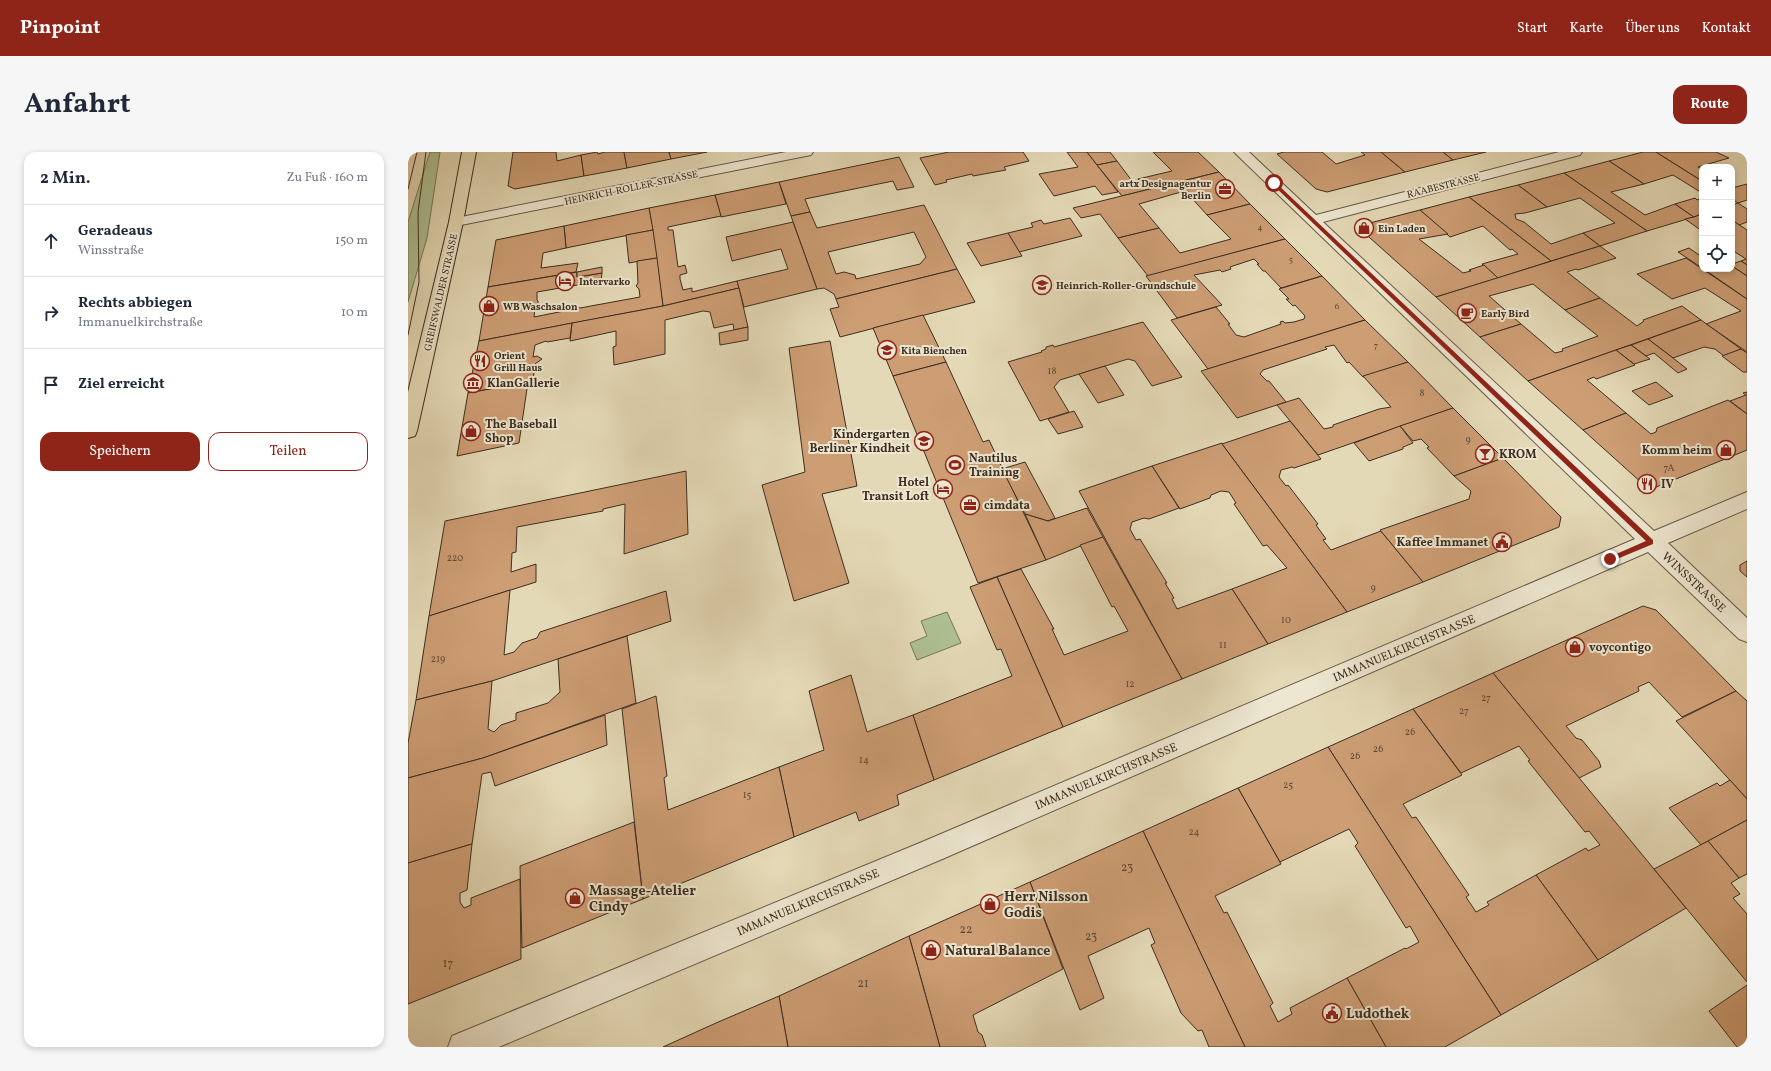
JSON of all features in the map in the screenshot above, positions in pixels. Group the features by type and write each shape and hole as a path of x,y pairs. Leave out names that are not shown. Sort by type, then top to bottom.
{"main road":[{"name":"GREIFSWALDER STRASSE","path":"408,432 456,222 469,152"}],"street":[{"name":"HEINRICH-ROLLER-STRASSE","path":"456,222 806,152"},
{"name":"WINSSTRASSE","path":"1241,152 1650,542 1747,632"},
{"name":"RAABESTRASSE","path":"1312,220 1575,152"},
{"name":"IMMANUELKIRCHSTRASSE","path":"463,1047 938,848 1747,500"}],"green space":[{"path":"430,152 440,152 427,238 408,302 408,222"},
{"path":"947,612 961,643 917,660 910,643 927,636 921,621"}],"building":[{"path":"513,152 556,152 557,161 581,155 584,176 515,189 508,186"},
{"path":"597,152 598,154 605,152 624,152 627,168 584,176 581,155"},
{"path":"624,152 669,152 671,159 627,168"},
{"path":"669,152 707,152 671,159"},
{"path":"949,152 1023,152 1029,161 1004,167 1006,170 973,176 972,174 946,180 947,182 935,185 920,158"},
{"path":"1067,152 1087,152 1118,192 1102,195 1095,186 1054,196 1039,174 1078,167"},
{"path":"1087,152 1110,152 1117,161 1097,165"},
{"path":"1153,152 1198,152 1219,172 1122,196 1097,165 1117,161 1132,181 1172,171"},
{"path":"1284,152 1322,152 1336,164 1365,155 1361,152 1381,152 1405,172 1327,192 1316,189 1277,154"},
{"path":"1381,152 1443,152 1453,160 1405,172"},
{"path":"1443,152 1486,152 1453,160"},
{"path":"1643,152 1656,152 1699,179 1699,191 1673,175 1644,184 1609,161"},
{"path":"1656,152 1716,152 1729,158 1708,164 1699,164 1699,179"},
{"path":"899,157 914,187 897,190 893,181 805,199 810,212 791,216 779,182"},
{"path":"1609,161 1644,184 1611,192 1645,215 1675,204 1694,217 1647,231 1564,173"},
{"path":"1219,172 1250,204 1207,215 1189,195 1191,195 1188,191 1181,192 1139,204 1159,228 1118,238 1100,214 1081,218 1073,208"},
{"path":"1564,173 1647,231 1600,246 1583,233 1615,223 1580,198 1547,207 1518,185"},
{"path":"779,182 786,204 721,217 715,195"},
{"path":"1747,184 1747,200 1738,203 1735,201 1735,187"},
{"path":"1518,185 1547,207 1515,214 1516,219 1524,222 1551,244 1583,233 1600,246 1551,261 1469,197"},
{"path":"715,195 721,216 668,227 668,230 673,230 678,267 685,265 687,273 680,275 680,279 683,290 692,288 692,292 737,281 739,288 663,306 649,208"},
{"path":"1469,197 1551,261 1498,278 1482,264 1518,254 1512,249 1510,250 1483,226 1450,237 1420,210"},
{"path":"1695,198 1697,200 1699,199 1699,215 1694,217 1675,204"},
{"path":"1738,203 1747,209 1747,222 1739,225 1735,222 1735,204"},
{"path":"1250,204 1285,239 1148,276 1118,238 1159,228 1180,253 1231,239 1207,215"},
{"path":"924,205 957,269 836,299 834,294 824,288 817,289 791,216 810,212 817,228","holes":["914,232 926,257 920,264 856,279 855,275 844,272 836,274 828,252"]},
{"path":"649,208 653,230 566,248 564,226"},
{"path":"1420,210 1448,234 1419,239 1463,273 1484,265 1498,278 1436,297 1360,229 1362,225"},
{"path":"1699,215 1699,229 1685,219"},
{"path":"1070,218 1082,236 1019,252 1008,233 1033,227 1031,223 1041,220 1044,224"},
{"path":"793,222 817,289 744,307 737,281 788,269 781,249 732,261 726,237"},
{"path":"1735,222 1747,230 1747,265 1741,261 1746,259 1735,252"},
{"path":"564,226 566,248 543,253 541,268 578,263 576,272 488,287 496,240"},
{"path":"653,230 657,258 629,263 626,235"},
{"path":"1008,233 1022,256 981,266 967,243"},
{"path":"1285,239 1322,276 1281,288 1265,271 1263,271 1254,259 1230,267 1231,269 1222,272 1220,270 1194,275 1222,305 1177,318 1146,276"},
{"path":"1600,246 1616,258 1567,272 1600,298 1565,310 1533,284 1489,296 1521,324 1480,337 1436,297"},
{"path":"1689,248 1699,255 1699,266 1678,252"},
{"path":"657,258 663,306 479,341 488,287 577,272 577,277 602,273 601,281 537,292 538,307 535,308 534,317 577,307 580,308 640,297 639,289 636,286 638,283 637,261"},
{"path":"1686,258 1699,267 1699,272 1707,272 1747,299 1747,352 1706,324 1741,311 1705,288 1672,299 1637,274"},
{"path":"1741,261 1747,265 1747,276 1735,268 1735,263"},
{"path":"602,267 602,273 577,277 577,272"},
{"path":"1735,268 1747,276 1747,299 1708,272 1735,272"},
{"path":"957,269 975,302 840,337 830,309 839,307 836,299"},
{"path":"1322,276 1365,320 1208,369 1171,320 1216,307 1230,324 1228,324 1236,335 1244,337 1281,324 1280,322 1283,321 1285,323 1304,319 1305,316 1295,305 1293,306 1286,299 1289,299 1279,289"},
{"path":"739,288 748,327 734,330 733,324 714,328 710,312 703,311 665,320 665,354 614,365 613,347 616,346 616,331 570,341 572,323 663,306"},
{"path":"1600,298 1637,326 1644,321 1643,320 1682,306 1701,320 1528,381 1480,337 1521,324 1555,353 1563,351 1562,349 1598,336 1565,310"},
{"path":"923,315 946,362 893,376 873,328"},
{"path":"1365,320 1408,362 1363,377 1349,362 1347,363 1334,345 1325,347 1327,349 1263,370 1260,374 1267,381 1269,381 1286,402 1237,418 1201,371"},
{"path":"1701,320 1741,349 1724,356 1715,349 1704,347 1673,358 1648,339"},
{"path":"1143,322 1182,377 1152,386 1135,361 1128,359 1060,380 1054,387 1069,412 1040,421 1008,362 1042,352 1041,351 1046,349 1046,347 1053,345 1054,347"},
{"path":"572,323 570,338 546,341 535,345 533,357 537,356 542,359 535,364 533,381 468,393 479,341"},
{"path":"748,327 748,340 720,345 719,333"},
{"path":"1648,339 1687,369 1678,373 1654,353 1646,356 1631,345"},
{"path":"830,341 857,486 822,494 849,583 794,601 762,485 805,472 789,348"},
{"path":"1631,345 1650,359 1634,364 1616,350"},
{"path":"1741,349 1747,353 1747,372 1743,372 1722,356"},
{"path":"1616,350 1635,365 1596,379 1594,377 1587,380 1626,413 1583,430 1528,381"},
{"path":"946,362 983,442 989,440 1046,560 978,583 893,376"},
{"path":"1408,362 1453,408 1318,455 1277,405 1299,398 1324,429 1333,427 1333,425 1379,409 1391,407 1363,376"},
{"path":"1105,366 1124,395 1098,403 1079,374"},
{"path":"528,382 519,443 457,456 468,393"},
{"path":"1656,382 1673,396 1649,405 1632,391"},
{"path":"1747,392 1747,414 1730,401 1746,395 1743,393"},
{"path":"1728,400 1747,414 1747,450 1654,488 1643,484 1583,430 1626,413 1651,434 1656,432 1657,428"},
{"path":"1453,408 1503,458 1454,476 1427,448 1429,447 1421,439 1413,441 1400,426"},
{"path":"1074,411 1083,427 1058,434 1048,419"},
{"path":"1290,421 1321,459 1294,468 1292,467 1281,470 1279,477 1286,486 1288,485 1318,524 1316,525 1326,539 1323,540 1331,550 1381,531 1423,582 1347,612 1222,444"},
{"path":"1400,426 1413,443 1403,447 1403,449 1369,461 1354,443"},
{"path":"1222,443 1347,612 1268,644 1232,589 1287,568 1267,545 1263,546 1234,504 1236,503 1229,492 1221,491 1211,495 1210,498 1180,509 1152,466"},
{"path":"1503,458 1561,517 1559,527 1423,582 1380,530 1469,499 1471,491 1454,476"},
{"path":"1025,462 1055,518 1048,521 1025,514 1002,469"},
{"path":"1152,466 1179,508 1149,519 1144,518 1132,522 1130,529 1136,540 1140,539 1167,583 1165,583 1174,598 1172,599 1177,609 1232,589 1268,644 1182,679 1079,491"},
{"path":"686,471 688,534 624,554 625,504 603,509 603,511 517,527 516,552 512,553 511,572 536,564 536,582 429,616 445,521"},
{"path":"1087,508 1103,537 1046,560 1025,514 1048,521"},
{"path":"1103,537 1182,679 1063,727 997,577 1021,569 1054,629 1052,629 1064,655 1128,631 1114,606 1112,607 1080,545"},
{"path":"1747,561 1747,577 1740,571 1740,565"},
{"path":"997,577 1063,727 934,780 913,715 1012,676 1001,649 997,650 970,587"},
{"path":"510,590 504,655 514,652 522,643 537,638 540,632 666,591 671,621 492,681 416,700 429,616"},
{"path":"1643,606 1656,610 1736,691 1682,717 1649,682 1638,687 1639,691 1566,726 1576,738 1582,740 1599,761 1601,767 1579,778 1493,673"},
{"path":"627,636 636,703 483,758 408,778 408,743 416,700 492,681 488,729 494,732 501,725 516,720 516,713 548,703 560,692 558,659"},
{"path":"1493,673 1686,908 1598,960 1536,875 1586,848 1588,851 1600,845 1589,831 1585,832 1528,761 1530,760 1519,746 1461,773 1413,709"},
{"path":"851,675 867,732 913,715 934,780 897,795 899,805 859,821 856,812 794,837 779,767 824,750 809,691"},
{"path":"1736,691 1747,701 1747,799 1676,721"},
{"path":"656,696 667,776 664,778 668,810 779,767 794,837 643,899 622,709"},
{"path":"1413,709 1462,775 1403,804 1412,818 1416,817 1469,895 1466,897 1476,912 1489,905 1487,902 1536,875 1598,960 1501,1015 1328,747"},
{"path":"605,715 607,745 495,786 491,772 482,774 472,844 408,863 408,778 483,758"},
{"path":"1328,747 1501,1015 1445,1047 1386,1047 1347,978 1419,942 1410,926 1406,928 1355,846 1358,843 1349,829 1280,862 1238,788"},
{"path":"1730,780 1747,799 1747,820 1701,845 1669,808 1717,783 1720,786"},
{"path":"1238,788 1281,864 1215,896 1224,913 1227,912 1273,1003 1270,1006 1278,1022 1292,1014 1290,1008 1347,978 1386,1047 1245,1047 1143,831"},
{"path":"1747,820 1747,874 1739,878 1708,841"},
{"path":"634,822 643,899 522,948 520,866"},
{"path":"1143,831 1245,1047 1209,1047 1202,1030 1198,1031 1181,1013 1151,945 1155,943 1149,928 1088,956 1104,998 1080,1010 1030,882"},
{"path":"1708,841 1739,878 1731,883 1740,894 1733,898 1747,914 1747,982 1654,869"},
{"path":"472,844 467,890 460,893 460,902 464,908 471,905 471,898 520,879 521,959 408,1004 408,863"},
{"path":"1030,882 1063,969 973,1015 978,1032 982,1035 986,1047 940,1047 909,936"},
{"path":"909,936 940,1047 788,1047 779,996"},
{"path":"1747,985 1747,1047 1737,1047 1709,1011"},
{"path":"779,996 788,1047 663,1047 716,1023"}],"tram line":[{"path":"408,189 417,152"},
{"path":"408,335 419,282 418,212 426,152"}],"place":[{"name":"artx Designagentur Berlin","path":"1225,189"},
{"name":"Ein Laden","path":"1364,228"},
{"name":"Intervarko","path":"565,281"},
{"name":"Heinrich-Roller-Grundschule","path":"1042,285"},
{"name":"WB Waschsalon","path":"489,306"},
{"name":"Early Bird","path":"1467,313"},
{"name":"Kita Bienchen","path":"887,350"},
{"name":"Orient Grill Haus","path":"480,361"},
{"name":"KlanGallerie","path":"473,383"},
{"name":"The Baseball Shop","path":"471,431"},
{"name":"Kindergarten Berliner Kindheit","path":"924,441"},
{"name":"Komm heim","path":"1726,450"},
{"name":"KROM","path":"1485,454"},
{"name":"Nautilus Training","path":"955,465"},
{"name":"IV","path":"1647,484"},
{"name":"Hotel Transit Loft","path":"943,489"},
{"name":"cimdata","path":"970,505"},
{"name":"Kaffee Immanet","path":"1502,542"},
{"name":"voycontigo","path":"1575,647"},
{"name":"Massage-Atelier Cindy","path":"575,898"},
{"name":"Herr Nilsson Godis","path":"990,904"},
{"name":"Natural Balance","path":"931,950"},
{"name":"Ludothek","path":"1332,1013"}],"route":[{"path":"1274,183 1386,291 1623,514 1650,542 1610,559"}]}
